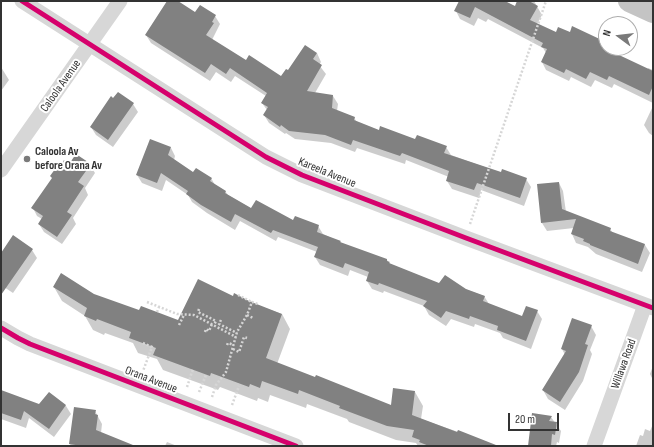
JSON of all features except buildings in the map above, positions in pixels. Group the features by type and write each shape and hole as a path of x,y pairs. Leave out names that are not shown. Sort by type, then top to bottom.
{"highway":[{"path":"629,1 653,12"}],"street":[{"name":"Kareela Avenue","path":"22,1 282,166 466,238 649,306"},
{"name":"Caloola Avenue","path":"1,170 120,1"},
{"name":"Willawa Road","path":"594,446 649,306"},
{"name":"Orana Avenue","path":"1,328 30,344 296,446"}],"path":[{"path":"466,238 546,1"},
{"path":"238,295 258,304"},
{"path":"147,302 184,315 194,315 237,335"},
{"path":"212,398 216,386 226,372 237,335 247,316 252,302"},
{"path":"157,312 159,307"},
{"path":"199,309 198,312 216,321 209,331 206,329 205,332"},
{"path":"180,325 184,315"},
{"path":"247,316 253,318"},
{"path":"221,320 219,324 237,335"},
{"path":"233,349 239,352 244,337 247,338"},
{"path":"227,345 228,343 234,345"},
{"path":"143,344 156,348"},
{"path":"143,371 152,347"},
{"path":"186,388 193,369"},
{"path":"199,393 206,374"},
{"path":"232,405 239,386"}],"cycle path":[{"path":"22,1 266,157 302,175 653,308"},
{"path":"1,328 30,344 296,446"}],"place":[{"name":"Caloola Av before Orana Av","path":"27,159"}]}
